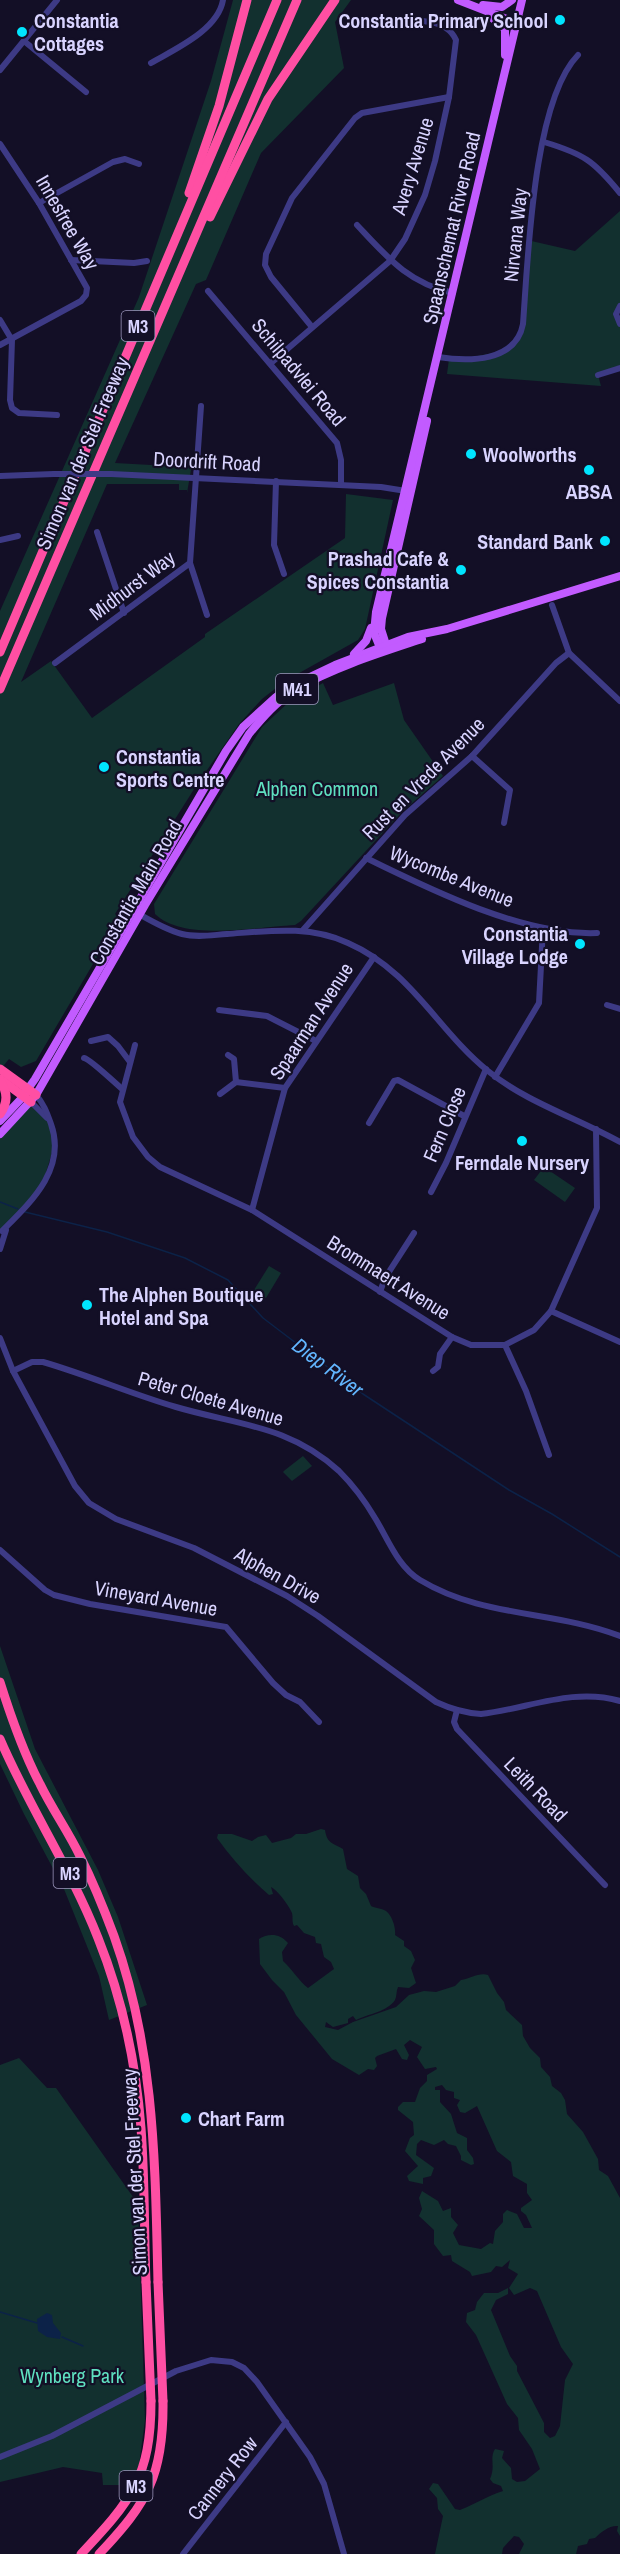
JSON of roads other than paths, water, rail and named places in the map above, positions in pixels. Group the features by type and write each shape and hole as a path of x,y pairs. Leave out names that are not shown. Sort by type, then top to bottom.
{"highway":[{"path":"152,294 214,124 247,0"},
{"name":"Simon van der Stel Freeway","path":"0,652 277,0"},
{"name":"Simon van der Stel Freeway","path":"0,689 297,0"},
{"path":"168,302 268,99 335,0"},
{"path":"0,1069 30,1096"},
{"path":"0,1080 30,1096"},
{"path":"0,1080 7,1098 0,1114"},
{"name":"Simon van der Stel Freeway","path":"0,1682 27,1757 80,1856 99,1898 124,1967 145,2051 154,2131 163,2401 161,2454 150,2487 127,2524 99,2554"},
{"name":"Simon van der Stel Freeway","path":"0,1739 11,1766 84,1902 100,1941 123,2015 140,2119 151,2402 149,2448 140,2480 118,2514 81,2554"}],"main road":[{"path":"458,0 515,19"},
{"path":"468,0 483,8 504,27 505,55"},
{"path":"483,8 505,6 514,0"},
{"name":"Spaanschemat River Road","path":"384,649 374,633 505,69 515,19 514,0"},
{"name":"Spaanschemat River Road","path":"505,69 505,55 522,0"},
{"name":"Constantia Main Road","path":"0,1134 30,1096 226,750 243,727 264,706 292,685 335,665 447,628 620,576"},
{"path":"379,615 384,630 390,636 408,637"},
{"path":"335,665 362,646 379,615"},
{"name":"Constantia Main Road","path":"136,912 234,756 269,710 296,690 408,637 447,628"},
{"name":"Constantia Main Road","path":"0,1121 30,1096"}],"street":[{"path":"151,63 208,25 219,12 223,0"},
{"path":"0,70 55,1"},
{"name":"Avery Avenue","path":"270,363 390,261 405,239 425,195 449,97 456,49 452,32 430,22 378,22"},
{"path":"24,41 86,92"},
{"name":"Nirvana Way","path":"438,357 465,360 492,356 510,348 520,336 524,324 528,242 544,142 555,92 578,55"},
{"path":"312,327 271,277 265,265 266,254 292,198 355,118 362,113 449,97"},
{"path":"544,142 588,159 603,172 620,193"},
{"name":"Innesfree Way","path":"0,144 39,203 86,286 84,297 0,345"},
{"path":"0,158 8,154"},
{"path":"39,203 113,162 125,159 139,164"},
{"path":"357,225 390,261 416,280 453,293"},
{"path":"71,260 134,263 147,261"},
{"name":"Schilpadvlei Road","path":"208,291 337,443 341,460 340,485"},
{"path":"620,306 616,314 620,324"},
{"path":"0,320 12,340 10,400 12,408 19,413 57,415"},
{"path":"598,375 620,368"},
{"name":"Midhurst Way","path":"55,663 190,563 201,406"},
{"name":"Doordrift Road","path":"0,476 111,474 196,477 408,491"},
{"path":"276,482 274,545 284,574"},
{"path":"97,532 124,613"},
{"path":"0,540 18,536"},
{"path":"190,563 207,615"},
{"path":"552,605 569,653 620,700"},
{"name":"Rust en Vrede Avenue","path":"303,930 405,815 472,756 556,663 569,653"},
{"path":"472,756 510,790 504,823"},
{"name":"Wycombe Avenue","path":"366,858 460,902 543,928 572,934 597,933"},
{"path":"136,912 172,931 194,936 303,930 332,936 374,957 390,968 415,990 495,1077 620,1143"},
{"path":"495,1077 539,1003 543,928"},
{"name":"Spaarman Avenue","path":"252,1210 285,1088 374,957"},
{"path":"607,1005 620,1009"},
{"path":"219,1010 267,1016 316,1041"},
{"path":"91,1041 108,1037 130,1062"},
{"name":"Brommaert Avenue","path":"135,1045 120,1102 133,1137 148,1157 160,1167 252,1210 377,1290 452,1336 471,1345 504,1345 534,1330 551,1311 597,1208 596,1129"},
{"path":"228,1055 234,1059 237,1082"},
{"path":"84,1058 122,1089"},
{"name":"Fern Close","path":"431,1192 446,1163 464,1116 486,1069"},
{"path":"369,1123 394,1080 398,1080 464,1116"},
{"path":"220,1094 237,1082 285,1088"},
{"path":"0,1246 1,1233 38,1192 52,1168 56,1147 50,1121 30,1096"},
{"path":"377,1290 414,1233"},
{"path":"551,1311 620,1342"},
{"path":"433,1371 438,1367 440,1354 452,1336"},
{"name":"Alphen Drive","path":"0,1338 13,1371 75,1485 95,1507 116,1519 194,1548 287,1596 436,1702 457,1710 481,1714 580,1696 603,1696 620,1701"},
{"path":"504,1345 526,1391 549,1455"},
{"name":"Peter Cloete Avenue","path":"13,1371 32,1362 43,1362 176,1407 270,1430 295,1441 339,1471 366,1503 405,1566 418,1579 474,1604 586,1623 620,1636"},
{"name":"Vineyard Avenue","path":"0,1550 45,1590 54,1595 90,1604 226,1627 273,1683 286,1695 300,1702 319,1722"},
{"name":"Leith Road","path":"457,1710 454,1722 457,1729 605,1885"},
{"path":"0,2457 52,2436 176,2371 211,2360 226,2360 244,2368 257,2382 310,2457 324,2484 344,2554"},
{"name":"Cannery Row","path":"183,2554 286,2422"}],"water":[{"path":"47,2313 52,2315 53,2323 61,2333 60,2339 47,2337 38,2331 37,2319"}],"waterway":[{"name":"Diep River","path":"0,1202 18,1209"},
{"name":"Diep River","path":"25,1212 107,1232 185,1258 228,1280 263,1318 363,1394 509,1490 620,1557"},
{"path":"0,2312 37,2323"},
{"path":"62,2337 83,2346"}],"place":[{"name":"Constantia Primary School","path":"560,20"},
{"name":"Constantia Cottages","path":"22,32"},
{"name":"Woolworths","path":"471,454"},
{"name":"ABSA","path":"589,470"},
{"name":"Standard Bank","path":"605,541"},
{"name":"Prashad Cafe & Spices Constantia","path":"461,570"},
{"name":"Constantia Sports Centre","path":"104,767"},
{"name":"Constantia Village Lodge","path":"580,944"},
{"name":"Ferndale Nursery","path":"522,1141"},
{"name":"The Alphen Boutique Hotel and Spa","path":"87,1305"},
{"name":"Chart Farm","path":"186,2118"}],"park label":[{"name":"Alphen Common","path":"317,788"},
{"name":"Wynberg Park","path":"72,2375"}]}
